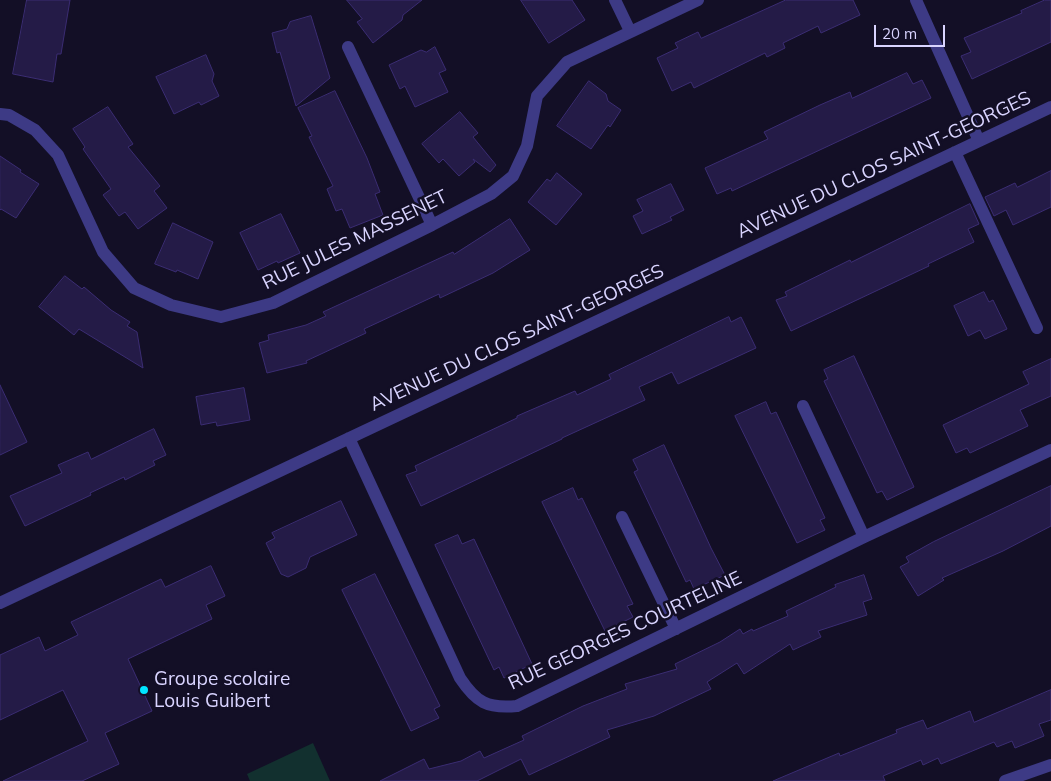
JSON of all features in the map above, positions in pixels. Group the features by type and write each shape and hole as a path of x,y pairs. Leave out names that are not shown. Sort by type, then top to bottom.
{"street":[{"path":"615,0 630,31"},
{"name":"RUE JULES MASSENET","path":"0,114 9,115 35,130 58,155 104,252 134,288 171,305 221,316 273,303 491,194 512,176 527,146 536,96 566,62 698,0"},
{"path":"916,0 979,141"},
{"path":"348,47 432,225"},
{"name":"AVENUE DU CLOS SAINT-GEORGES","path":"0,603 1051,107"},
{"path":"955,152 1037,328"},
{"path":"802,406 864,537"},
{"name":"RUE GEORGES COURTELINE","path":"350,438 460,678 471,694 487,706 502,708 517,706 864,537 1051,450"},
{"path":"622,517 676,629"},
{"path":"1005,781 1051,765"}],"green space":[{"path":"313,743 330,781 250,781 247,774"}],"building":[{"path":"27,0 70,0 61,54 57,54 53,82 13,74"},
{"path":"347,0 422,0 403,15 402,20 373,43 357,22 362,19"},
{"path":"521,0 572,0 585,20 549,43"},
{"path":"786,0 853,0 860,15 821,33 818,26 783,43 785,48 767,57 765,53 694,88 691,82 672,91 657,58 678,48 675,43 698,32 701,38"},
{"path":"1045,0 1051,0 1051,42 972,79 961,56 971,52 964,38 1022,13 1021,11"},
{"path":"311,16 330,78 296,106 280,52 277,53 272,33 287,29 290,22"},
{"path":"435,47 446,70 439,73 448,92 415,107 405,86 400,89 389,65 421,50 426,52"},
{"path":"206,55 214,74 212,81 219,96 201,105 199,102 174,114 156,77"},
{"path":"907,73 913,84 922,80 931,98 732,191 731,188 717,194 705,168 768,139 764,132 820,105 850,92 852,98"},
{"path":"589,81 606,94 608,101 621,110 610,127 608,125 591,149 557,126"},
{"path":"335,91 367,158 380,192 375,194 383,215 350,228 342,209 336,211 327,189 333,186 309,137 312,136 298,108"},
{"path":"108,107 133,144 128,147 160,186 154,191 167,208 138,229 125,212 119,216 103,195 111,189 83,149 85,147 73,129"},
{"path":"460,112 478,133 473,137 496,165 490,172 473,159 475,162 459,176 443,159 439,163 422,144"},
{"path":"0,156 39,184 16,218 0,210"},
{"path":"1051,171 1051,207 1013,225 1006,210 994,216 985,197 1015,183 1017,187"},
{"path":"557,173 582,194 556,225 528,202 547,179 550,181"},
{"path":"671,184 684,210 670,217 672,220 642,234 633,216 643,211 637,200"},
{"path":"970,204 979,224 968,229 974,242 928,264 929,266 791,331 776,300 787,296 785,292"},
{"path":"281,214 300,253 258,270 240,233"},
{"path":"510,219 530,250 493,273 440,298 439,294 364,329 366,333 306,361 307,363 267,373 259,343 269,340 268,335 306,325 326,316 323,312 453,252 454,254"},
{"path":"173,223 213,242 198,279 177,270 176,272 155,264"},
{"path":"65,276 82,289 84,287 111,310 130,322 127,326 137,332 143,368 79,329 74,335 39,307"},
{"path":"984,292 989,302 993,300 1007,329 985,339 980,330 968,336 954,306"},
{"path":"729,317 731,322 741,317 756,348 678,384 672,372 639,387 645,400 421,506 406,475 417,471 415,466 517,418 517,416 575,391 577,395 611,379 609,375"},
{"path":"854,356 914,487 887,500 882,491 877,493 824,381 828,379 824,370"},
{"path":"1051,359 1051,396 1020,410 1028,426 970,453 967,448 956,453 943,425 1029,384 1023,372"},
{"path":"0,385 27,442 0,455"},
{"path":"244,388 250,420 217,426 216,422 201,425 196,397"},
{"path":"766,402 771,414 776,412 825,518 820,520 825,530 797,543 735,416"},
{"path":"154,429 166,455 153,461 155,465 125,480 124,477 25,526 10,496 62,473 58,465 88,452 91,459"},
{"path":"664,445 725,575 694,589 690,580 686,582 634,472 638,470 633,460"},
{"path":"1051,486 1051,526 1003,551 942,578 944,580 918,596 900,567 909,562 906,557 933,542"},
{"path":"573,488 578,500 582,498 633,604 627,606 633,617 605,631 542,502"},
{"path":"341,501 357,535 310,557 306,568 288,577 281,574 266,543 275,538 272,533"},
{"path":"458,535 462,544 474,539 532,664 504,678 499,667 494,670 435,545"},
{"path":"211,566 225,596 206,605 212,619 128,659 152,711 105,733 119,764 82,781 3,781 88,741 63,690 0,720 0,655 39,637 45,651 78,635 71,622 161,579 165,587"},
{"path":"375,574 440,706 434,709 439,718 411,731 342,590"},
{"path":"864,575 872,599 863,602 867,615 818,631 821,637 793,650 790,644 744,674 737,663 707,682 711,689 654,716 607,730 610,737 529,775 521,759 477,781 380,781 424,759 429,769 461,761 480,751 484,758 524,740 522,736 583,706 627,689 625,684 677,669 675,664 720,642 740,629 743,634 788,616 786,611 836,587 835,585"},
{"path":"1051,690 1051,720 1039,724 1044,736 1015,748 1012,741 997,747 994,742 941,764 938,758 923,765 921,760 883,776 885,781 773,781 839,753 840,756 897,733 896,730 923,720 927,729 970,711 974,722"}],"place":[{"name":"Groupe scolaire Louis Guibert","path":"144,690"}]}
